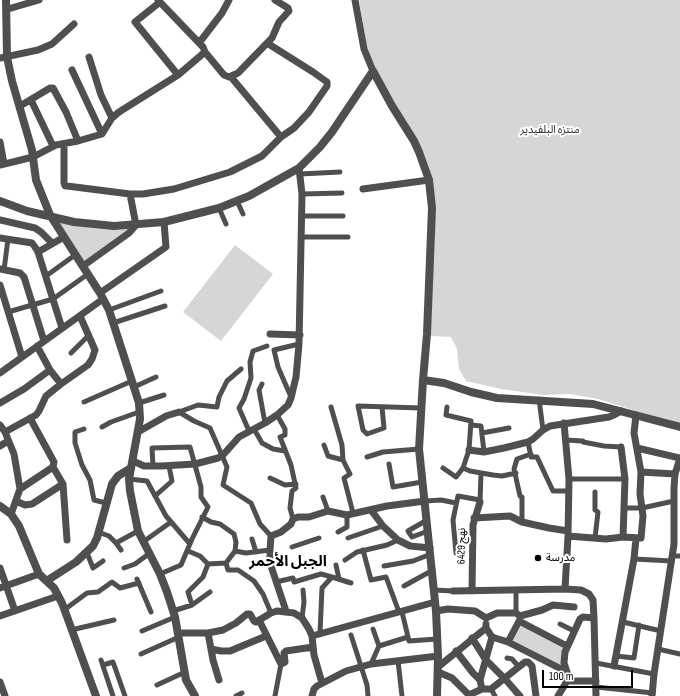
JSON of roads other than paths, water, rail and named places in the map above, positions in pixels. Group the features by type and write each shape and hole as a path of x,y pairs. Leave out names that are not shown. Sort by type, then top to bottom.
{"street":[{"path":"6,0 8,9 4,57 20,106 33,157 36,180 50,215 102,296 109,310 133,384 139,408 138,432 129,479 130,491 138,531 160,574 174,614 186,680 192,695"},
{"path":"8,9 39,0"},
{"path":"199,44 222,13 229,0"},
{"path":"178,75 135,22 159,1 199,44 224,76 231,77 238,73 272,38 281,18 289,11 288,8 275,0"},
{"path":"355,0 364,49 373,71 396,114 414,141 429,180 432,208 431,254 428,334 423,380 419,449 436,607 438,656 436,696"},
{"path":"4,57 38,50 52,44 74,24"},
{"path":"64,144 65,186 130,194 143,194 174,189 224,174 262,156 281,137 294,128 309,112 328,85 313,72 267,43"},
{"path":"0,142 2,164 33,157 48,150 52,146 78,141 102,134 112,118 178,75 205,52"},
{"path":"89,57 101,95 112,118"},
{"path":"72,70 102,134"},
{"path":"0,201 27,211 50,215 74,222 114,226 136,226 164,222 219,208 300,171 332,132 373,71"},
{"path":"231,77 281,137"},
{"path":"20,106 50,88 53,88 66,112 78,141"},
{"path":"31,100 52,146"},
{"path":"300,171 340,172"},
{"path":"48,580 76,562 93,546 112,484 114,480 132,465 169,466 195,464 218,458 236,440 277,415 287,407 291,398 296,377 300,344 302,194 300,171"},
{"path":"363,189 429,180"},
{"path":"302,194 342,193"},
{"path":"130,194 136,226"},
{"path":"237,201 243,214"},
{"path":"219,208 226,224"},
{"path":"301,216 343,216"},
{"path":"0,220 35,228 52,244"},
{"path":"0,373 80,316 102,296 166,247 164,222"},
{"path":"82,266 129,233 136,226"},
{"path":"38,252 64,237"},
{"path":"301,237 348,238"},
{"path":"0,238 32,244 35,247 38,252 62,328"},
{"path":"8,239 2,271 20,273 22,275 44,341"},
{"path":"46,276 76,255"},
{"path":"8,312 52,299 88,274"},
{"path":"0,285 22,357"},
{"path":"109,310 161,291"},
{"path":"113,323 165,306"},
{"path":"5,432 36,415 46,396 88,365 92,359 95,350 80,316"},
{"path":"270,334 300,335"},
{"path":"71,353 89,335"},
{"path":"291,398 278,367 274,350 300,344"},
{"path":"37,346 50,370 61,384"},
{"path":"267,346 253,351 250,362 251,378 244,399 239,408 251,430 262,443 273,449 285,451"},
{"path":"138,432 166,416 198,405 217,408 219,397 227,381 241,369"},
{"path":"0,403 24,389 50,370"},
{"path":"84,402 156,377"},
{"path":"423,380 497,398 539,399 593,404 680,427"},
{"path":"262,384 259,390 264,423"},
{"path":"102,427 164,395"},
{"path":"539,399 543,430"},
{"path":"382,407 384,428 367,434 363,430 358,406 421,408"},
{"path":"331,407 342,445 343,460 350,474 344,478 350,514 346,527 338,532"},
{"path":"443,468 456,477 463,468 469,450 471,425 471,421 446,415 447,407"},
{"path":"469,450 484,452 528,442 550,426 614,416 621,411"},
{"path":"179,412 210,428 227,467 223,485 251,503 260,524 271,536 270,563 286,611"},
{"path":"271,536 281,532 291,524 293,519 290,508 292,491 296,488 280,437 285,435 285,429 277,415"},
{"path":"474,518 510,516 522,522 568,534 606,539 623,537 641,538 643,516 640,494 641,472 634,433 636,416"},
{"path":"30,418 54,462 53,467 62,484 67,540"},
{"path":"564,423 569,479 565,589"},
{"path":"0,425 5,432 14,454 20,489 10,514"},
{"path":"471,425 481,426 484,452"},
{"path":"482,433 509,428"},
{"path":"84,429 75,432 75,443 82,465 90,480 94,500 106,503"},
{"path":"565,440 583,441 604,446 621,447 625,479 623,537"},
{"path":"0,446 8,441"},
{"path":"528,442 531,457 537,457 553,490 569,491"},
{"path":"324,445 328,456 343,460"},
{"path":"153,466 152,448 190,447 201,487 201,497 208,507 202,517 181,565 160,574"},
{"path":"567,681 596,684 653,695 654,674 658,649 675,558 675,474 680,458 637,448"},
{"path":"367,457 383,452 419,449"},
{"path":"522,522 522,497 520,496 514,469 517,459 530,454"},
{"path":"388,464 393,487 422,482"},
{"path":"155,496 172,481 169,466"},
{"path":"20,489 53,467"},
{"path":"463,468 470,471 502,476 516,473"},
{"path":"641,472 675,474"},
{"path":"456,553 453,520 458,496 480,501 481,473"},
{"path":"270,478 285,485 296,484"},
{"path":"129,479 147,481 166,516 190,544"},
{"path":"569,479 625,479"},
{"path":"16,501 25,505 32,504 62,484"},
{"path":"595,492 594,510 598,512 595,538"},
{"path":"323,497 328,511"},
{"path":"293,519 309,517 328,511 350,514 387,506 425,501 442,500 456,503"},
{"name":"نهج 6429","path":"472,591 473,525 480,501"},
{"path":"624,508 642,508 674,501"},
{"path":"0,506 10,514 19,526 39,574 48,580 54,588 72,630 96,696"},
{"path":"371,510 383,526 398,540 410,546 431,551"},
{"path":"202,517 211,522 220,524 234,534 236,542 235,552 226,562 208,564"},
{"path":"427,520 408,531 412,537 428,531"},
{"path":"143,542 171,522"},
{"path":"348,538 383,526"},
{"path":"116,544 138,531"},
{"path":"98,532 109,536 120,550"},
{"path":"292,547 320,538"},
{"path":"614,666 634,559 636,538"},
{"path":"252,539 256,552"},
{"path":"345,560 357,552 387,545 398,540"},
{"path":"235,552 246,553 270,550"},
{"path":"363,550 371,580 386,577 400,612 409,641 437,639"},
{"path":"188,551 200,556 208,564"},
{"path":"384,566 413,561 431,551"},
{"path":"87,553 93,568 103,561"},
{"path":"124,568 135,564 150,553"},
{"path":"634,559 675,558"},
{"path":"226,562 228,570 238,570 254,581 271,613"},
{"path":"192,605 188,592 203,577 208,564"},
{"path":"336,565 339,579"},
{"path":"0,568 3,587 15,611"},
{"path":"404,586 433,570"},
{"path":"3,587 39,574"},
{"path":"276,582 293,578 294,582 321,574 351,583"},
{"path":"320,633 322,588 332,577"},
{"path":"64,610 87,593 98,592 112,582 120,588 138,581 151,612"},
{"path":"434,590 472,591 565,589 586,592 593,600 596,696"},
{"path":"302,590 304,602 302,618"},
{"path":"508,642 518,617 516,590"},
{"path":"142,631 192,605 210,592"},
{"path":"0,616 58,596"},
{"path":"518,617 553,605 574,607"},
{"path":"312,636 400,612 436,607 475,611 486,618"},
{"path":"141,654 179,635 208,633 229,627 247,614 251,615 256,622 271,613 286,611 294,613 302,618 309,629 312,636 313,647 322,683"},
{"path":"486,618 497,613 518,617 567,646"},
{"path":"486,618 486,628 492,637 508,642 567,672"},
{"path":"558,696 567,681 564,658 567,646 580,618 594,618"},
{"path":"72,630 114,620"},
{"path":"259,620 281,664"},
{"path":"623,622 661,631"},
{"path":"560,624 574,631"},
{"path":"616,656 634,658 639,625"},
{"path":"371,664 379,646 373,628"},
{"path":"438,669 456,651 486,628"},
{"path":"208,633 213,660 219,680"},
{"path":"351,635 367,684 368,696"},
{"path":"211,649 230,651 266,636"},
{"path":"379,646 408,637"},
{"path":"482,689 480,680 492,637"},
{"path":"472,638 486,660 520,696"},
{"path":"274,696 281,664 285,662 284,653 313,647"},
{"path":"658,649 680,654"},
{"path":"456,651 480,680"},
{"path":"528,662 530,654"},
{"path":"312,696 314,689 322,683 346,671 371,664 438,656"},
{"path":"507,658 512,659 519,667"},
{"path":"398,661 402,696"},
{"path":"113,696 102,663 113,662 126,696"},
{"path":"438,669 452,678 469,695 482,689 491,689 519,667 528,662"},
{"path":"528,662 532,666 536,696"},
{"path":"596,663 654,674"},
{"path":"157,685 185,672"},
{"path":"0,682 5,696"},
{"path":"491,689 495,696"},
{"path":"236,696 242,693"}],"place":[{"name":"مدرسة","path":"538,558"}],"district":[{"name":"الجبل الأحمر","path":"288,562"}],"park label":[{"name":"منتزه البلفيدير","path":"550,130"}]}
